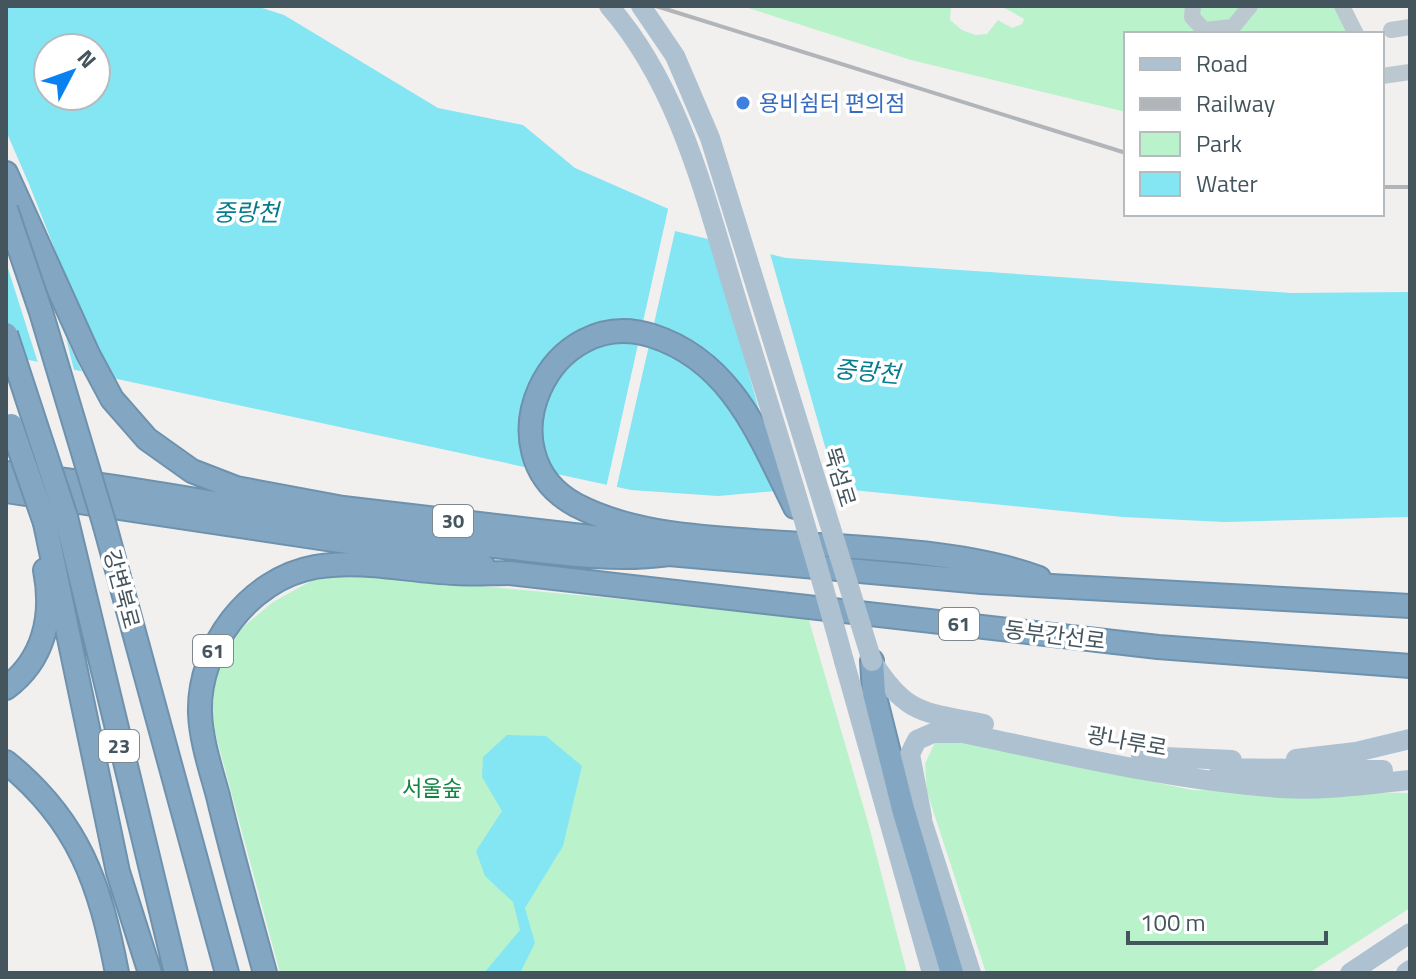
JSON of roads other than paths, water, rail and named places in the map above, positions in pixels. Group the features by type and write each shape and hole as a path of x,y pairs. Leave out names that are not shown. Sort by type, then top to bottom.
{"highway":[{"name":"30","path":"6,173 88,354 112,399 147,439 168,456 205,477 236,488 343,508 674,545"},
{"name":"강변북로","path":"6,209 41,312 105,526 227,973"},
{"path":"674,545 574,503 552,484 538,461 531,425 538,390 558,360 585,340 620,331 648,334 674,344 712,369 742,404 812,540"},
{"name":"강변북로","path":"6,334 49,522 176,973"},
{"path":"8,417 49,522 118,872 148,968"},
{"name":"61","path":"6,473 457,542 634,559 674,545"},
{"path":"6,491 454,558 510,573"},
{"path":"6,688 31,665 45,632 49,522"},
{"name":"동부간선로","path":"674,545 982,582 1410,606"},
{"name":"61","path":"265,973 203,736 202,690 216,645 229,623 257,595 289,575 311,568 360,563 454,573 510,573"},
{"name":"동부간선로","path":"510,573 1158,647 1410,666"},
{"path":"872,661 874,693 903,809 952,973"},
{"path":"6,762 44,798 78,845 100,897 117,973"}],"main road":[{"name":"뚝섬로","path":"609,6 638,42 673,108 812,540 932,973"},
{"name":"뚝섬로","path":"641,6 675,56 710,138 872,661 907,785 922,817 971,973"},
{"name":"광나루로","path":"872,661 890,689 906,705 1164,763 1266,771 1410,768"},
{"name":"광나루로","path":"922,817 910,754 917,740 933,733 963,733 1168,774 1282,788 1325,788 1410,780"},
{"path":"1141,756 1274,761 1356,752 1410,739"},
{"path":"1350,973 1410,933"}],"street":[{"path":"1193,6 1192,17 1204,30 1233,27 1250,6"},
{"path":"1342,6 1355,32"},
{"path":"1391,30 1410,27"},
{"path":"1384,76 1410,72"}],"water":[{"name":"중랑천","path":"6,6 256,6 284,15 438,108 523,125 575,168 671,210 671,230 786,258 1291,293 1410,292 1410,517 1224,522 1123,517 822,487 718,496 631,490 6,355"},
{"path":"507,735 546,736 582,766 563,846 525,908 535,943 520,973 484,973 520,930 513,902 485,876 476,851 502,811 482,777 483,757"}],"railway":[{"path":"656,6 1124,152"},
{"path":"1384,187 1410,187"}],"place":[{"name":"용비쉼터 편의점","path":"743,103"}],"park label":[{"name":"서울숲","path":"432,788"}]}
